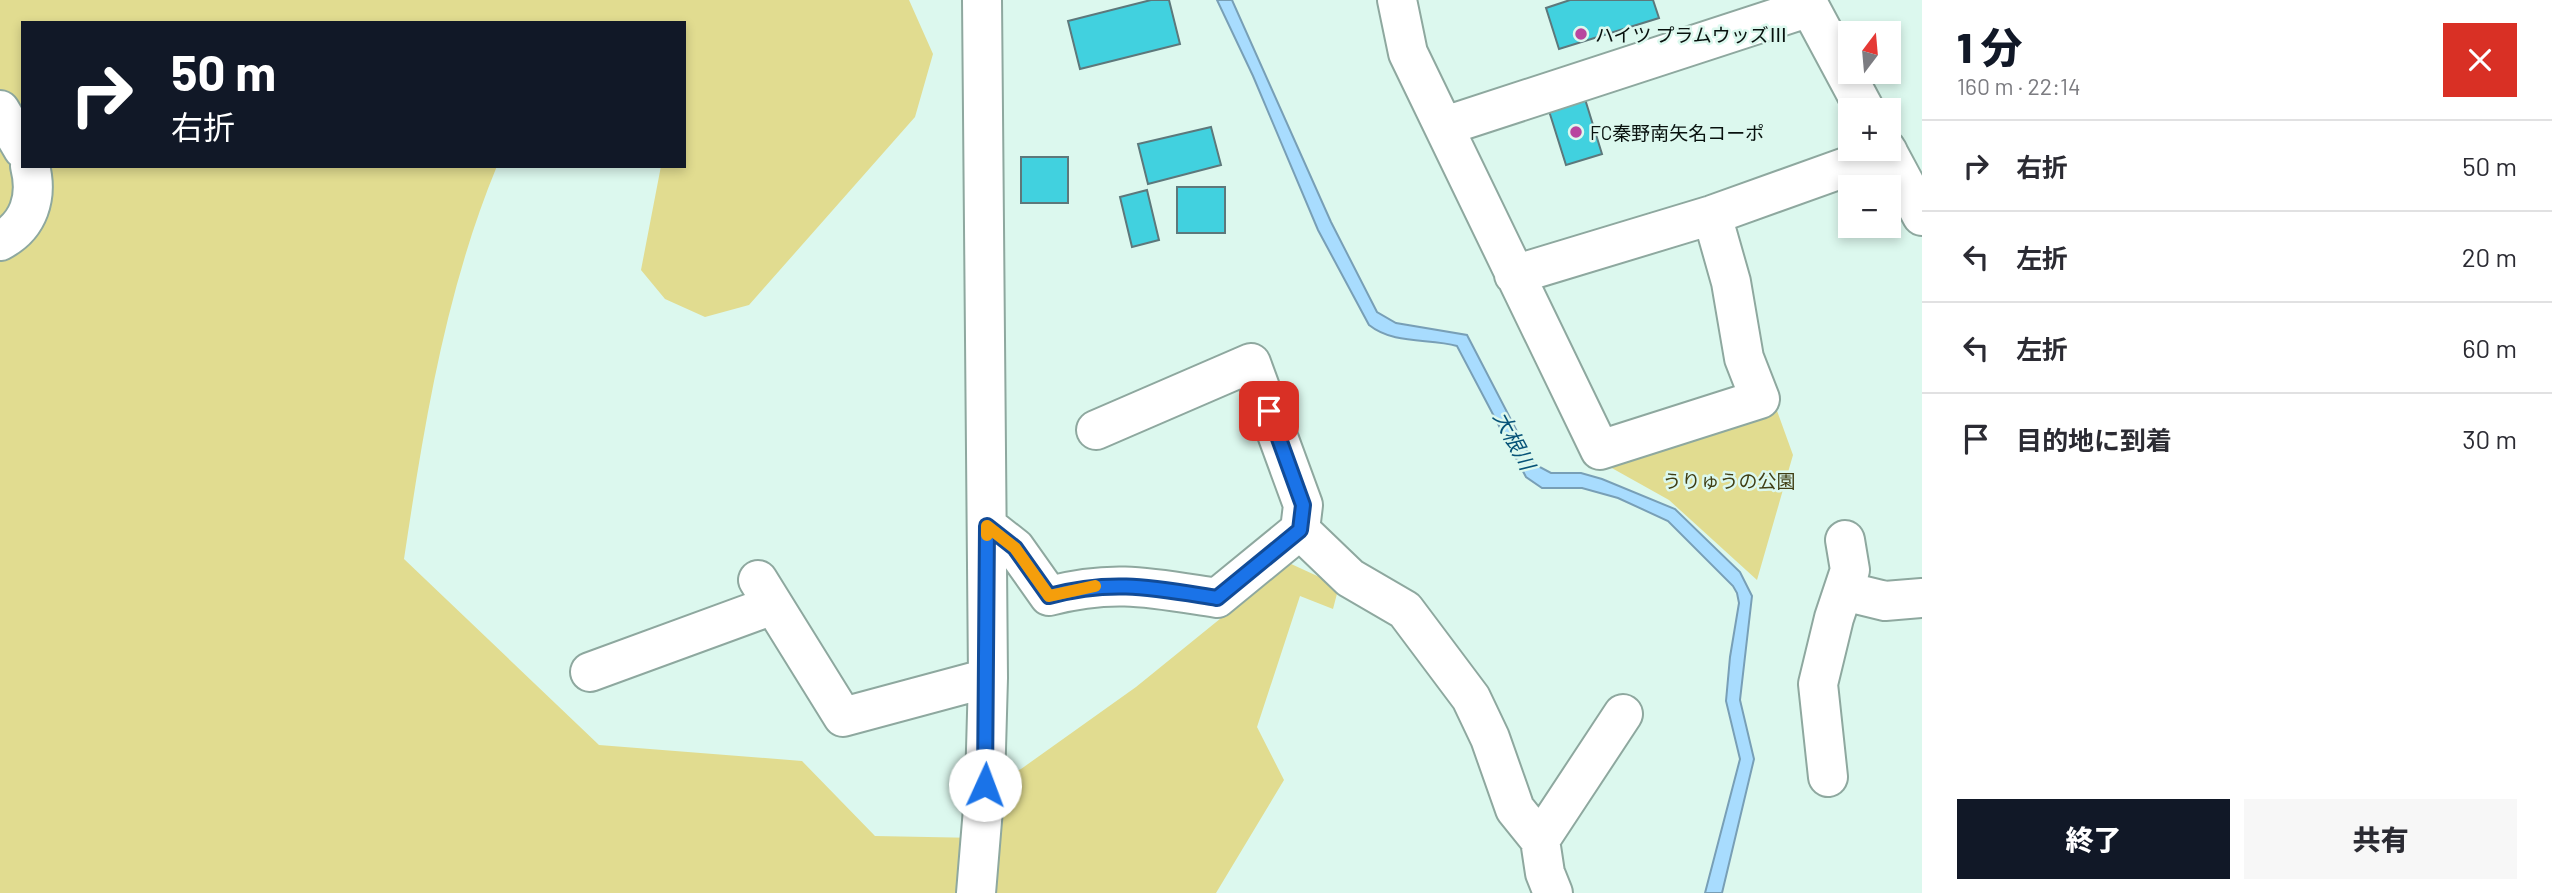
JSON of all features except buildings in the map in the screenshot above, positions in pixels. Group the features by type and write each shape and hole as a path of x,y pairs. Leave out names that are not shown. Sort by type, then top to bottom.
{"street":[{"path":"976,893 985,785 988,677 982,0"},
{"path":"1397,0 1408,53 1600,450 1760,399 1744,358 1731,282 1712,215"},
{"path":"1445,126 1808,3 1859,98"},
{"path":"0,110 21,146"},
{"path":"1514,275 1712,215 1857,161"},
{"path":"1893,161 1922,216"},
{"path":"0,242 23,222 32,203 35,184 31,168"},
{"path":"987,526 1015,548 1049,596 1086,586 1130,584 1217,598 1300,530 1303,505 1251,363 1096,430"},
{"path":"1300,530 1350,578 1405,610 1471,698 1490,738 1515,808 1541,840 1545,873 1553,893"},
{"path":"1828,777 1818,684 1833,618 1850,569 1845,540"},
{"path":"1844,591 1885,601 1922,598"},
{"path":"590,672 765,593 843,717 988,677"},
{"path":"1541,840 1623,714"}],"green space":[{"path":"0,0 909,0 933,54 915,117 749,305 705,317 665,299 641,270 661,168 686,168 686,21 21,21 21,168 496,168 463,262 438,360 404,559 599,745 802,761 875,836 980,838 985,785 1021,769 1136,687 1289,563 1339,586 1333,609 1300,596 1257,727 1284,780 1216,893 0,893"},
{"name":"うりゅうの公園","path":"1776,408 1793,455 1757,580 1669,500 1601,462"}],"water":[{"name":"大根川","path":"1217,0 1232,0 1331,222 1377,312 1396,323 1467,335 1534,464 1551,473 1581,473 1602,479 1675,509 1740,572 1752,596 1740,700 1754,759 1722,893 1705,893 1740,759 1726,701 1739,603 1737,593 1668,521 1618,498 1582,488 1542,488 1526,477 1457,346 1389,336 1369,325 1318,230 1253,76"}],"slow traffic":[{"path":"987,535 987,526 1015,548 1049,596 1095,586"}],"place":[{"name":"ハイツ プラムウッズⅢ","path":"1581,34"},
{"name":"FC秦野南矢名コーポ","path":"1576,132"}],"route":[{"path":"985,785 988,677 987,526 1015,548 1049,596 1086,586 1130,584 1217,598 1300,530 1303,505 1269,411"}]}
